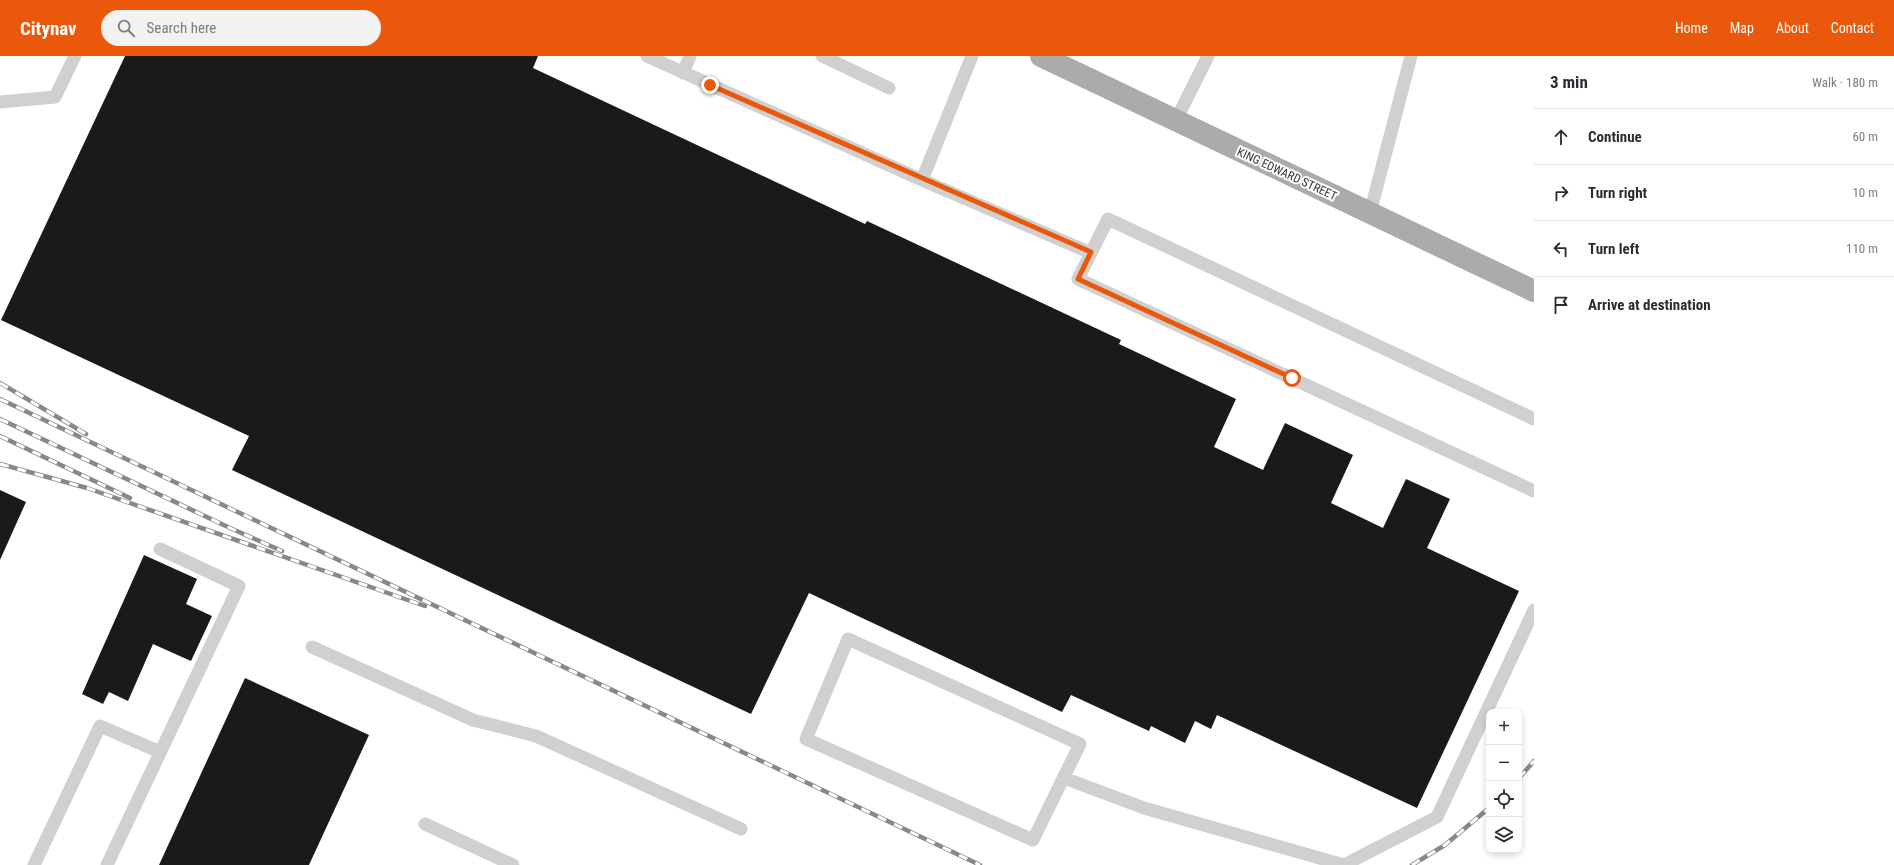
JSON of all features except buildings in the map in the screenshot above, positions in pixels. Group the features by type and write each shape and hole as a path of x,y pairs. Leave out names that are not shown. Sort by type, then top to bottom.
{"main road":[{"name":"KING EDWARD STREET","path":"1041,56 1534,291"}],"lane":[{"path":"0,102 55,97 75,56"},
{"path":"647,56 922,180 1091,252"},
{"path":"683,73 690,56"},
{"path":"822,56 889,88"},
{"path":"922,180 972,56"},
{"path":"1176,120 1208,56"},
{"path":"1370,213 1411,56"},
{"path":"1534,419 1108,219 1078,279 1534,491"},
{"path":"106,865 239,586 160,549"},
{"path":"1064,778 1144,808 1344,865 1437,817 1534,610"},
{"path":"848,639 1080,744 1064,778 1033,840 806,739 848,639"},
{"path":"312,647 473,720 536,736 741,829"},
{"path":"34,865 100,726 160,752"},
{"path":"426,824 513,865"}],"railway":[{"path":"0,383 86,434"},
{"path":"0,399 980,865"},
{"path":"0,419 230,528 282,551"},
{"path":"0,436 130,498"},
{"path":"0,464 87,488 425,606"},
{"path":"1522,775 1534,761"},
{"path":"1412,865 1445,845 1486,811"}],"route":[{"path":"710,85 922,180 1091,252 1078,279 1292,378"}]}
